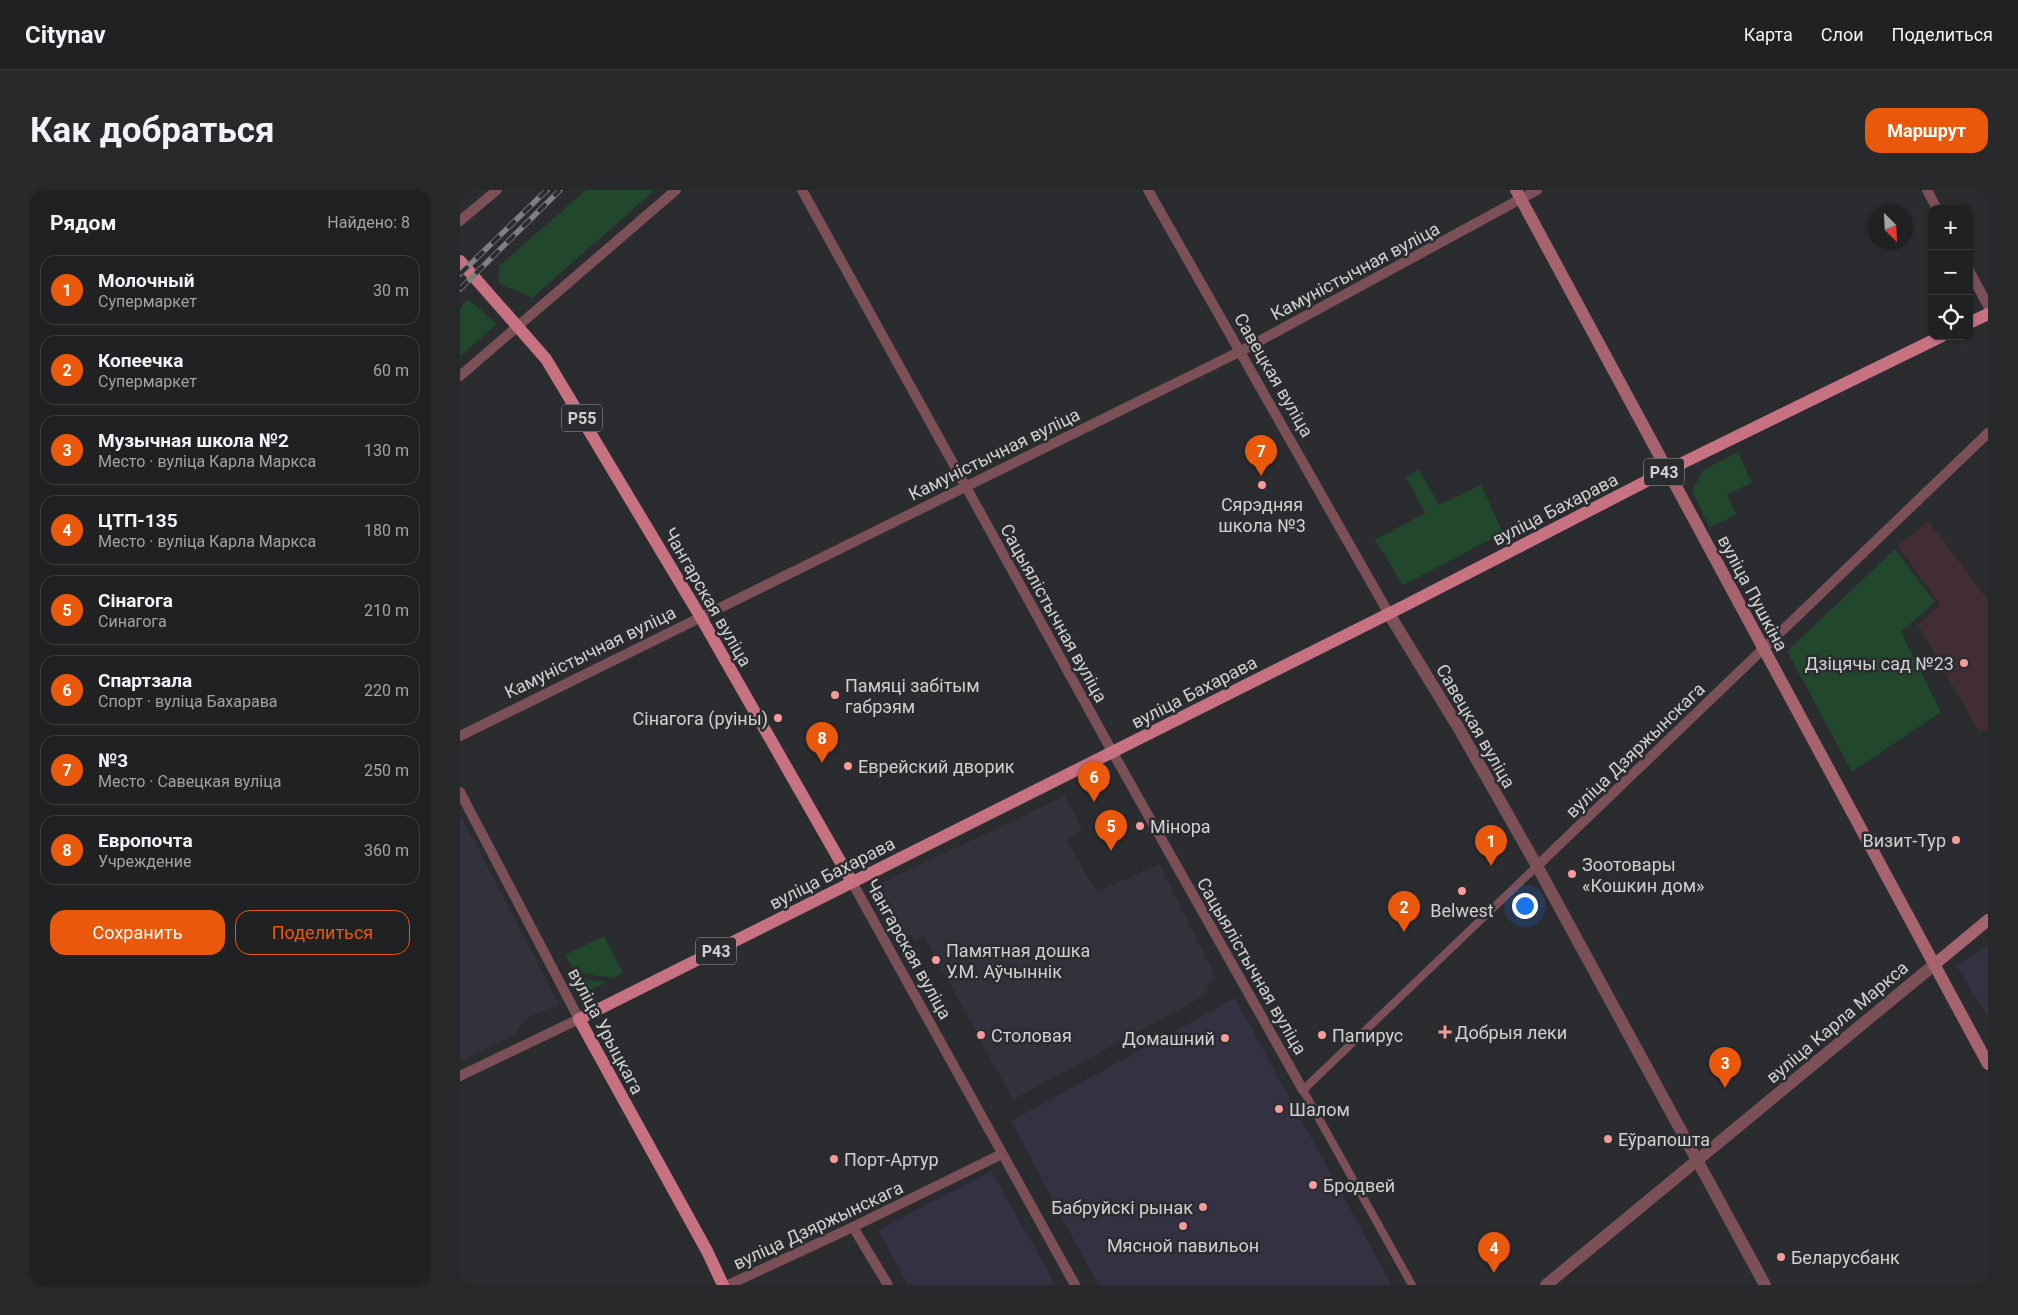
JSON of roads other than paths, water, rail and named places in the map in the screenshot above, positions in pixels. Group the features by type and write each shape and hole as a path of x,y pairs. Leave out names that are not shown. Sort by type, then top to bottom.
{"main road":[{"name":"вуліца Пушкіна","path":"1519,195 1988,1064"},
{"name":"Р55","path":"460,261 519,326"},
{"path":"1973,321 1988,314"},
{"name":"Чангарская вуліца","path":"519,326 546,359 700,616 852,882"},
{"name":"вуліца Бахарава","path":"579,1019 1389,614 1668,470 1934,340"},
{"name":"вуліца Карла Маркса","path":"1935,964 1988,920"},
{"name":"вуліца Урыцкага","path":"579,1019 707,1251 723,1285"}],"street":[{"path":"460,221 497,190"},
{"path":"460,376 676,190"},
{"name":"Сацыялістычная вуліца","path":"802,190 1113,752 1412,1285"},
{"name":"Савецкая вуліца","path":"1148,190 1389,614 1458,727 1537,866 1765,1285"},
{"name":"Камуністычная вуліца","path":"460,736 700,616 1241,351 1519,195 1537,190"},
{"path":"1927,190 1935,205"},
{"path":"1973,278 1988,306"},
{"name":"вуліца Дзяржынскага","path":"1303,1090 1988,433"},
{"name":"вуліца Урыцкага","path":"460,792 579,1019"},
{"name":"Чангарская вуліца","path":"852,882 1075,1285"},
{"name":"вуліца Карла Маркса","path":"1546,1285 1935,964"},
{"name":"вуліца Бахарава","path":"460,1076 579,1019"},
{"name":"вуліца Дзяржынскага","path":"728,1285 854,1227 1002,1154"},
{"path":"854,1227 888,1285"}],"railway":[{"path":"460,274 547,190"},
{"path":"460,289 560,190"}],"place":[{"name":"№3","path":"1261,476"},
{"name":"Сярэдняя школа №3","path":"1262,485"},
{"name":"Дзіцячы сад №23","path":"1964,663"},
{"name":"Памяці забітым габрэям","path":"835,695"},
{"name":"Сінагога (руіны)","path":"778,718"},
{"name":"Европочта","path":"822,763"},
{"name":"Еврейский дворик","path":"848,766"},
{"name":"Спартзала","path":"1094,802"},
{"name":"Мінора","path":"1140,826"},
{"name":"Визит-Тур","path":"1956,840"},
{"name":"Сінагога","path":"1111,851"},
{"name":"Молочный","path":"1491,866"},
{"name":"Зоотовары «Кошкин дом»","path":"1572,874"},
{"name":"Belwest","path":"1462,891"},
{"name":"Копеечка","path":"1404,932"},
{"name":"Памятная дошка У.М. Аўчыннік","path":"936,960"},
{"name":"Добрыя леки","path":"1445,1032"},
{"name":"Столовая","path":"981,1035"},
{"name":"Папирус","path":"1322,1035"},
{"name":"Домашний","path":"1225,1038"},
{"name":"Музычная школа №2","path":"1725,1088"},
{"name":"Шалом","path":"1279,1109"},
{"name":"Еўрапошта","path":"1608,1139"},
{"name":"Порт-Артур","path":"834,1159"},
{"name":"Бродвей","path":"1313,1185"},
{"name":"Бабруйскі рынак","path":"1203,1207"},
{"name":"Мясной павильон","path":"1183,1226"},
{"name":"Беларусбанк","path":"1781,1257"},
{"name":"ЦТП-135","path":"1494,1273"}]}
